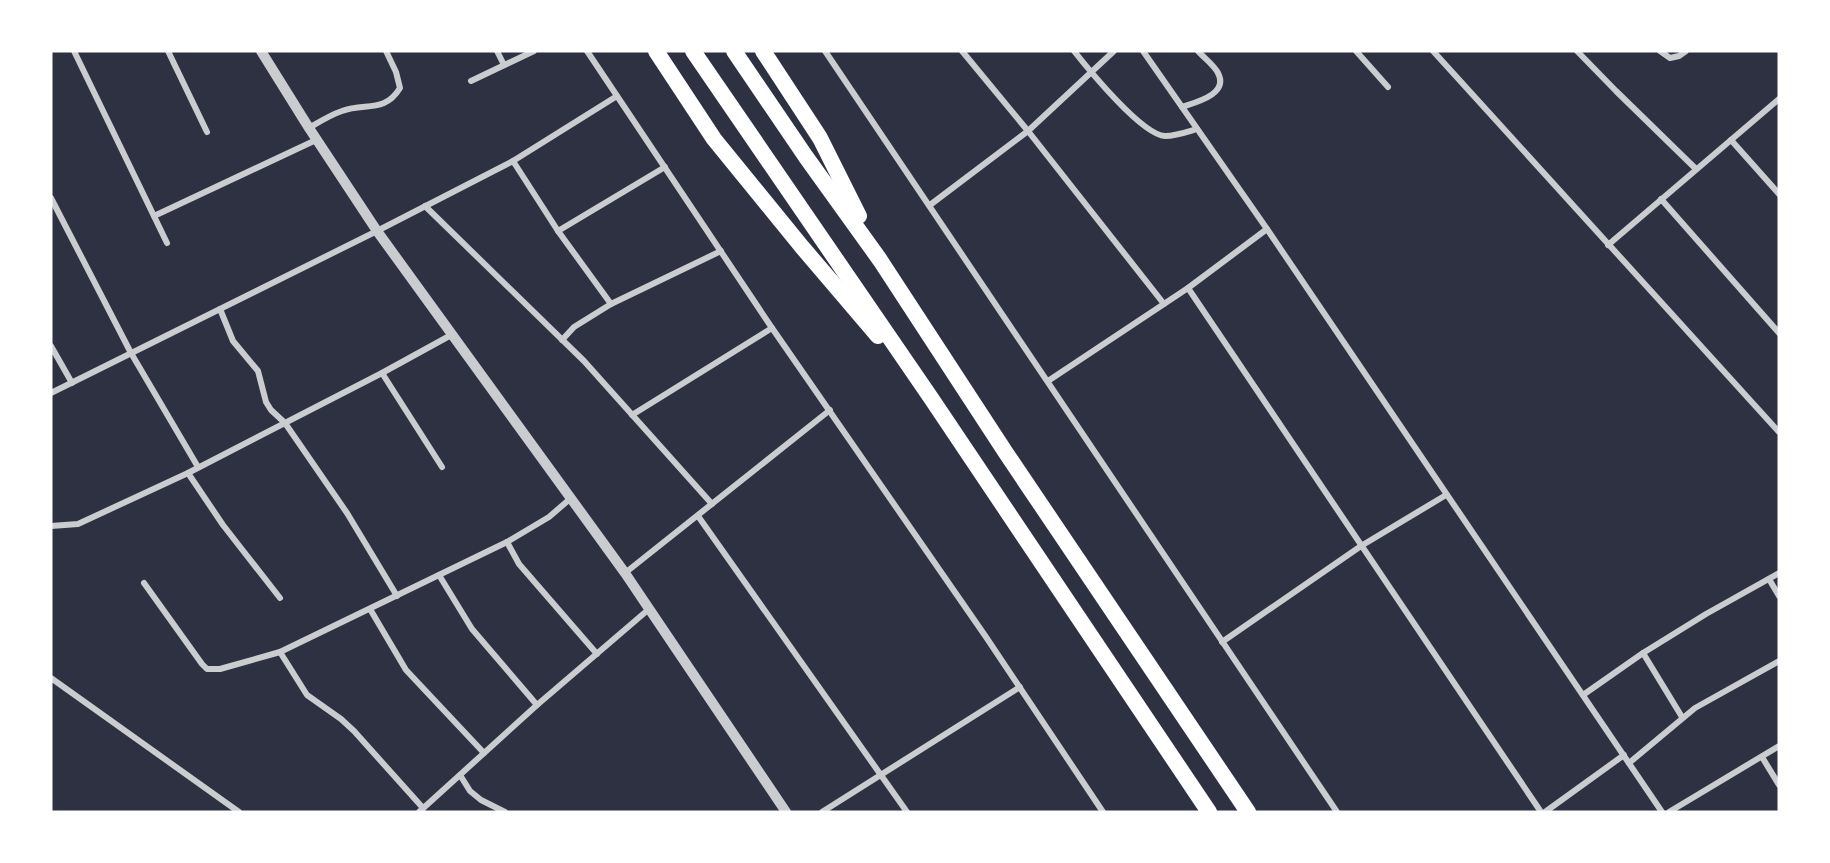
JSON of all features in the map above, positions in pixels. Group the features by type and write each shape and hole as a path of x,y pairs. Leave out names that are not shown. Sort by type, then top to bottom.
{"highway":[{"path":"656,51 714,139 802,247 931,398"},
{"path":"693,51 931,398 1209,812"},
{"path":"734,51 880,260 1248,812"},
{"path":"763,51 820,138 880,260"}],"street":[{"path":"74,51 167,243"},
{"path":"168,51 207,132"},
{"path":"261,51 316,140 377,231 625,573 786,812"},
{"path":"309,129 342,111 353,107 376,106 394,98 400,88 399,80 386,51"},
{"path":"497,51 504,65"},
{"path":"471,81 534,51"},
{"path":"587,51 772,328 1020,687 1103,812"},
{"path":"825,51 1337,812"},
{"path":"962,51 1164,304"},
{"path":"1074,51 1091,72 1149,130 1164,136 1197,129"},
{"path":"930,205 1028,131 1114,51"},
{"path":"1143,51 1267,229 1662,812"},
{"path":"1182,107 1205,100 1217,90 1220,80 1217,70 1198,51"},
{"path":"1356,51 1388,87"},
{"path":"1433,51 1779,432"},
{"path":"1577,51 1696,169"},
{"path":"1660,51 1670,58 1686,51"},
{"path":"51,393 513,161 617,96"},
{"path":"1608,245 1779,99"},
{"path":"154,216 316,140"},
{"path":"1731,140 1779,194"},
{"path":"513,161 558,231 611,304"},
{"path":"558,231 665,167"},
{"path":"51,198 131,353 198,467"},
{"path":"1662,199 1779,333"},
{"path":"425,206 584,362 712,504"},
{"path":"1048,381 1188,288 1267,229"},
{"path":"561,340 574,327 611,304 721,251"},
{"path":"1188,288 1543,812 1624,755"},
{"path":"220,309 233,341 258,372 270,410 285,423 353,523 397,596"},
{"path":"632,415 772,328"},
{"path":"51,526 78,524 188,472 453,334"},
{"path":"51,346 72,383"},
{"path":"382,373 442,467"},
{"path":"625,573 830,410"},
{"path":"188,472 223,525 280,598"},
{"path":"1222,642 1361,546 1446,495"},
{"path":"144,584 202,664 207,669 220,669 280,652 397,596 507,542 549,517 571,498"},
{"path":"698,516 907,812"},
{"path":"507,542 519,564 531,579 597,654"},
{"path":"1582,695 1643,653 1779,573"},
{"path":"439,575 472,629 537,705"},
{"path":"1769,579 1779,596"},
{"path":"370,609 406,670 484,753"},
{"path":"280,652 307,695 354,731 421,810 537,705 649,609"},
{"path":"1643,653 1682,717"},
{"path":"1629,763 1682,717 1779,661"},
{"path":"51,678 239,812"},
{"path":"822,812 1020,687"},
{"path":"1669,812 1779,746"},
{"path":"1762,757 1779,785"},
{"path":"460,775 476,796 505,812"}]}
